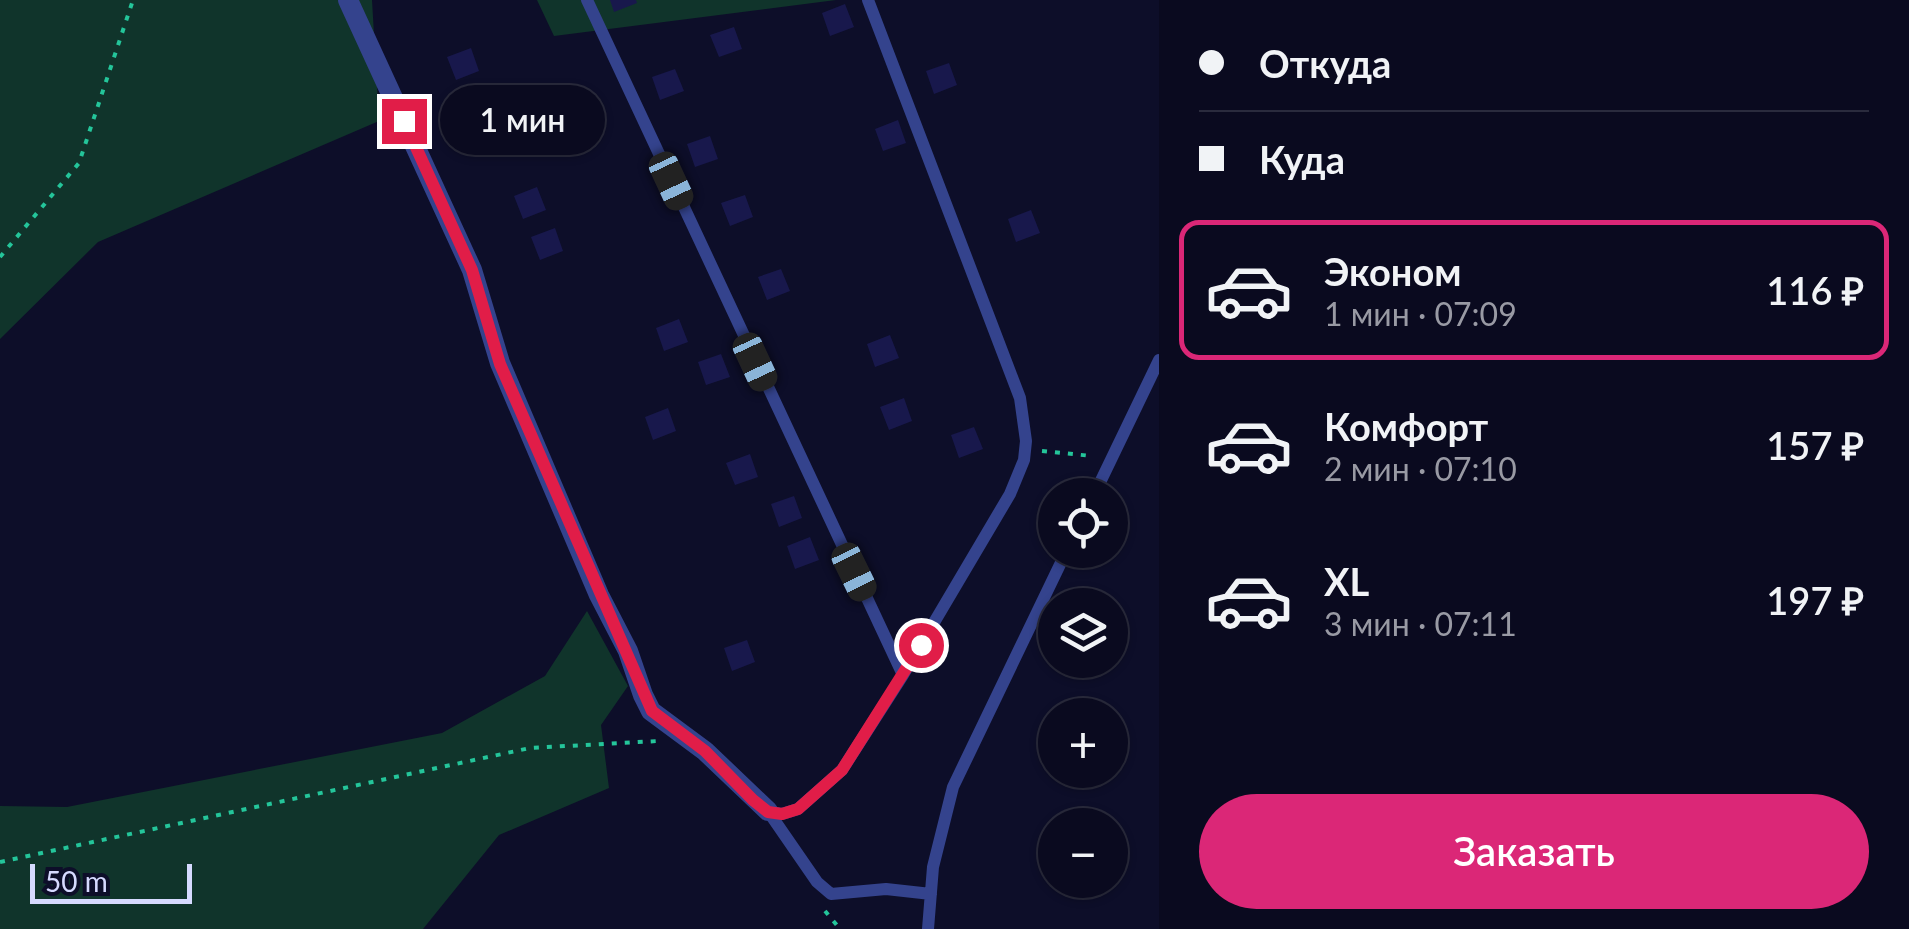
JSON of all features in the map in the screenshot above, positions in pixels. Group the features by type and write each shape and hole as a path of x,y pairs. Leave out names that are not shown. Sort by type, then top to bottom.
{"street":[{"path":"348,0 472,270 500,364 599,595 628,651 642,695 652,711 768,812"}],"lane":[{"path":"587,0 903,675"},
{"path":"768,812 782,814 798,809 842,770 1010,494 1025,449 1026,425 1020,398 868,0"},
{"path":"1102,478 1159,360"},
{"path":"928,929 933,867 953,787 1059,568"},
{"path":"768,812 817,882 832,894 886,889 931,894"}],"path":[{"path":"0,257 79,163 133,0"},
{"path":"1025,449 1112,459"},
{"path":"0,862 530,748 688,739"}],"green space":[{"path":"0,0 372,0 379,121 98,242 0,339"},
{"path":"537,0 836,0 554,36"},
{"path":"587,611 628,686 601,725 609,788 499,835 423,929 0,929 0,806 67,807 442,733 545,676"}],"building":[{"path":"610,0 636,0 637,3 614,12"},
{"path":"845,4 854,27 830,36 822,13"},
{"path":"734,27 742,49 719,57 710,35"},
{"path":"471,48 479,71 456,80 447,57"},
{"path":"949,63 957,85 934,94 926,71"},
{"path":"675,69 684,91 660,100 652,77"},
{"path":"488,112 497,135 473,143 465,121"},
{"path":"898,120 906,143 883,151 875,129"},
{"path":"710,136 718,159 695,167 687,144"},
{"path":"537,187 546,210 523,219 514,196"},
{"path":"745,195 753,217 730,226 721,203"},
{"path":"1031,210 1040,233 1016,242 1008,219"},
{"path":"555,228 563,251 540,260 531,237"},
{"path":"781,269 790,291 767,300 758,277"},
{"path":"679,319 688,342 664,351 656,328"},
{"path":"890,335 899,358 875,367 867,344"},
{"path":"721,354 730,377 706,385 698,362"},
{"path":"904,398 912,421 889,430 880,407"},
{"path":"668,408 676,431 653,440 645,417"},
{"path":"974,427 983,449 959,458 951,435"},
{"path":"750,454 758,477 735,485 726,463"},
{"path":"794,496 802,518 779,527 771,504"},
{"path":"810,537 819,560 795,569 787,546"},
{"path":"747,640 755,662 732,671 724,648"}],"route":[{"path":"404,121 472,270 500,364 652,711 705,751 768,812 782,814 798,809 842,770 921,645"}]}
